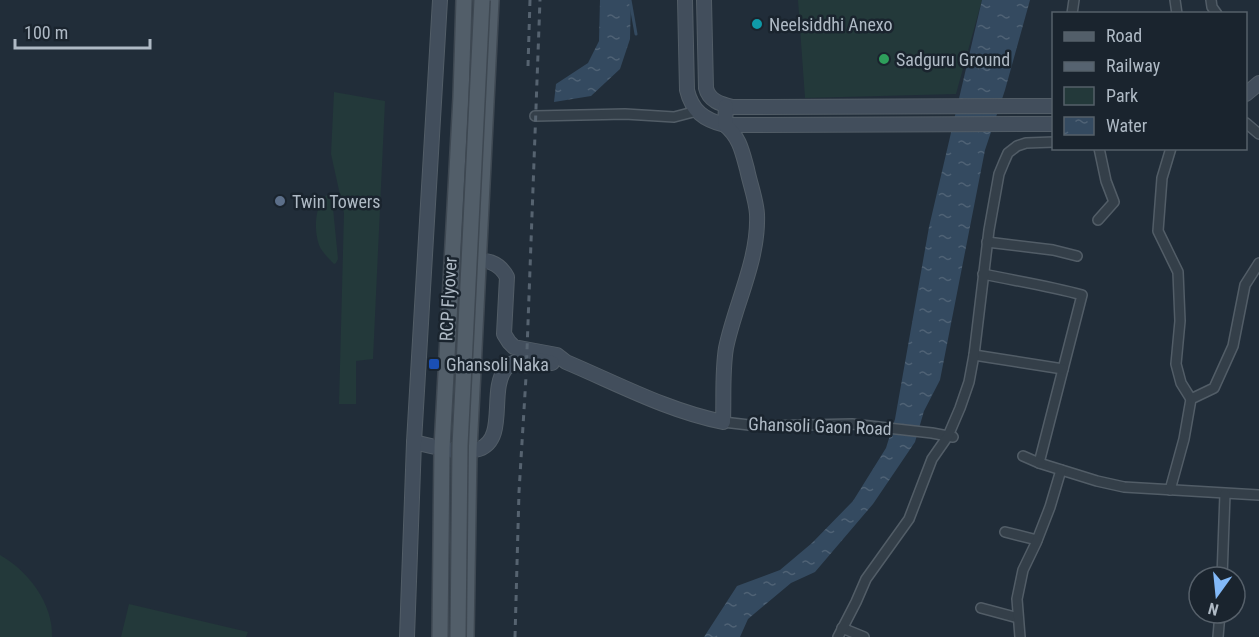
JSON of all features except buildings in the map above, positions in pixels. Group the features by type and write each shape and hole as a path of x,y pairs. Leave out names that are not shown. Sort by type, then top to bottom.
{"main road":[{"path":"440,637 442,448 464,0"},
{"name":"RCP Flyover","path":"449,637 451,445 473,0"},
{"name":"RCP Flyover","path":"458,637 460,446 482,0"},
{"path":"466,637 469,452 491,0"}],"street":[{"path":"407,637 414,442 440,0"},
{"path":"453,258 486,260 503,269 507,277 504,334 514,347 557,355 566,362 672,408 697,417 723,422 725,352 753,255 757,236 757,212 738,138 725,125 705,118 690,102 687,90 686,0"},
{"path":"704,0 707,94 715,102 726,106 1052,106"},
{"path":"725,125 726,106"},
{"path":"1034,106 1034,124"},
{"path":"535,116 625,114 674,117 697,111"},
{"path":"725,125 1052,124"},
{"path":"1247,125 1259,134"},
{"path":"864,637 840,632 866,579 909,519 932,459 951,437 966,391 974,355 987,242 999,174 1008,153 1017,146 1026,143 1052,142"},
{"path":"1098,220 1114,202 1099,150"},
{"path":"1170,150 1162,178 1158,231 1178,272 1180,321 1176,364 1181,382 1191,399 1184,439 1170,490"},
{"path":"987,242 1053,250 1077,256"},
{"path":"1191,399 1214,388 1233,346 1245,285 1259,263"},
{"path":"983,274 1052,286 1082,295 1039,463"},
{"path":"974,355 1063,369"},
{"path":"414,442 469,452 486,446 492,438 495,423 500,375 507,367 523,360 566,362"},
{"name":"Ghansoli Gaon Road","path":"723,422 758,426 852,424 951,437"},
{"path":"1023,456 1097,481 1124,486 1259,495"},
{"path":"1029,637 1019,634 1017,599 1023,570 1050,507 1061,470"},
{"path":"1222,565 1225,494"},
{"path":"1005,532 1037,540"},
{"path":"981,608 1018,618"}],"green space":[{"name":"Sadguru Ground","path":"798,0 982,0 956,94 805,98"},
{"path":"334,92 385,101 373,359 356,361 356,404 339,404 344,213 331,154"},
{"path":"327,195 332,198 338,259 334,264 320,248 316,233 317,212"},
{"path":"0,555 20,570 37,589 48,612 52,637 0,637"},
{"path":"129,604 248,632 246,637 121,637"}],"water":[{"path":"600,0 631,0 630,39 620,69 591,96 554,102 556,84 588,63 599,41"},
{"path":"982,0 1030,0 1005,90 985,150 940,380 924,411 915,442 873,504 815,572 791,583 748,619 740,637 704,637 737,586 780,570 812,543 853,501 886,448 895,419 929,227"}],"waterway":[{"path":"630,0 636,34"}],"railway":[{"path":"528,66 530,0"},
{"path":"515,637 540,0"}],"place":[{"name":"Neelsiddhi Anexo","path":"757,24"},
{"name":"Sadguru Ground","path":"884,59"},
{"name":"Twin Towers","path":"280,201"},
{"name":"Ghansoli Naka","path":"434,364"}]}
